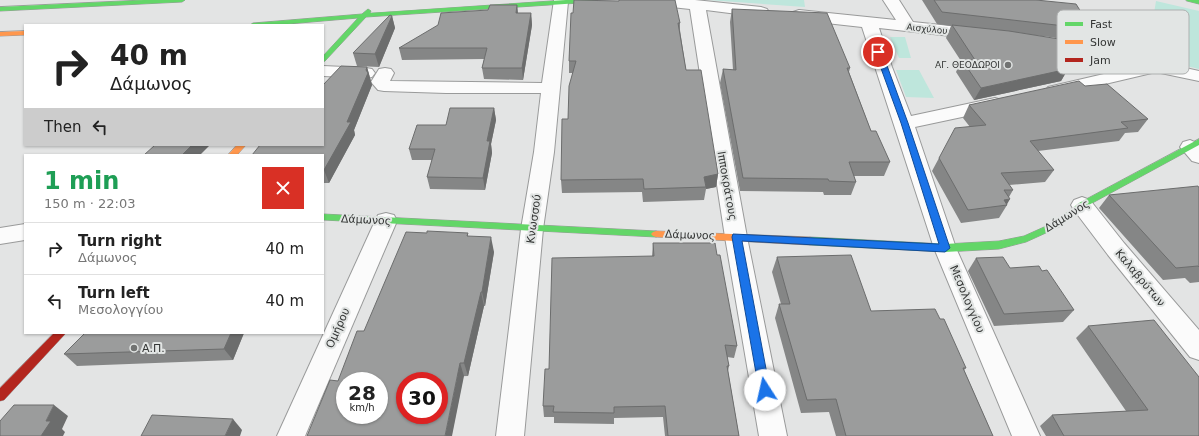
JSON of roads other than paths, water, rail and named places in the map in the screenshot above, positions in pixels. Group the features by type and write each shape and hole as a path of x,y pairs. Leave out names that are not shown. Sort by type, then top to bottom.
{"main road":[{"path":"0,9 182,0"},
{"path":"265,24 595,0"},
{"path":"1189,0 1199,2"},
{"path":"324,59 373,5"},
{"path":"0,34 24,33"},
{"path":"233,154 241,146"},
{"name":"Δάμωνος","path":"324,217 945,248 999,245 1026,239 1056,225 1082,205 1196,148"},
{"path":"0,396 60,334"}],"street":[{"name":"Αισχύλου","path":"653,0 697,6 869,22 996,36"},
{"path":"891,0 907,26"},
{"name":"Κνωσσού","path":"510,436 532,228 544,152 560,2"},
{"name":"Ιπποκράτους","path":"697,6 736,237 773,436"},
{"name":"Μεσολογγίου","path":"869,22 945,248 1026,436"},
{"path":"1019,39 1057,46"},
{"path":"324,71 385,74 380,82 384,86 446,88 550,88"},
{"path":"1038,94 1125,74"},
{"path":"1189,74 1199,76"},
{"path":"904,123 1008,101"},
{"name":"Καλαβρύτων","path":"1082,205 1116,249 1199,348"},
{"name":"Ομήρου","path":"291,436 386,221"},
{"path":"0,236 24,232"}],"place":[{"name":"ΑΓ. ΘΕΟΔΩΡΟΙ","path":"1008,65"},
{"name":"Α.Π.","path":"134,348"}]}
